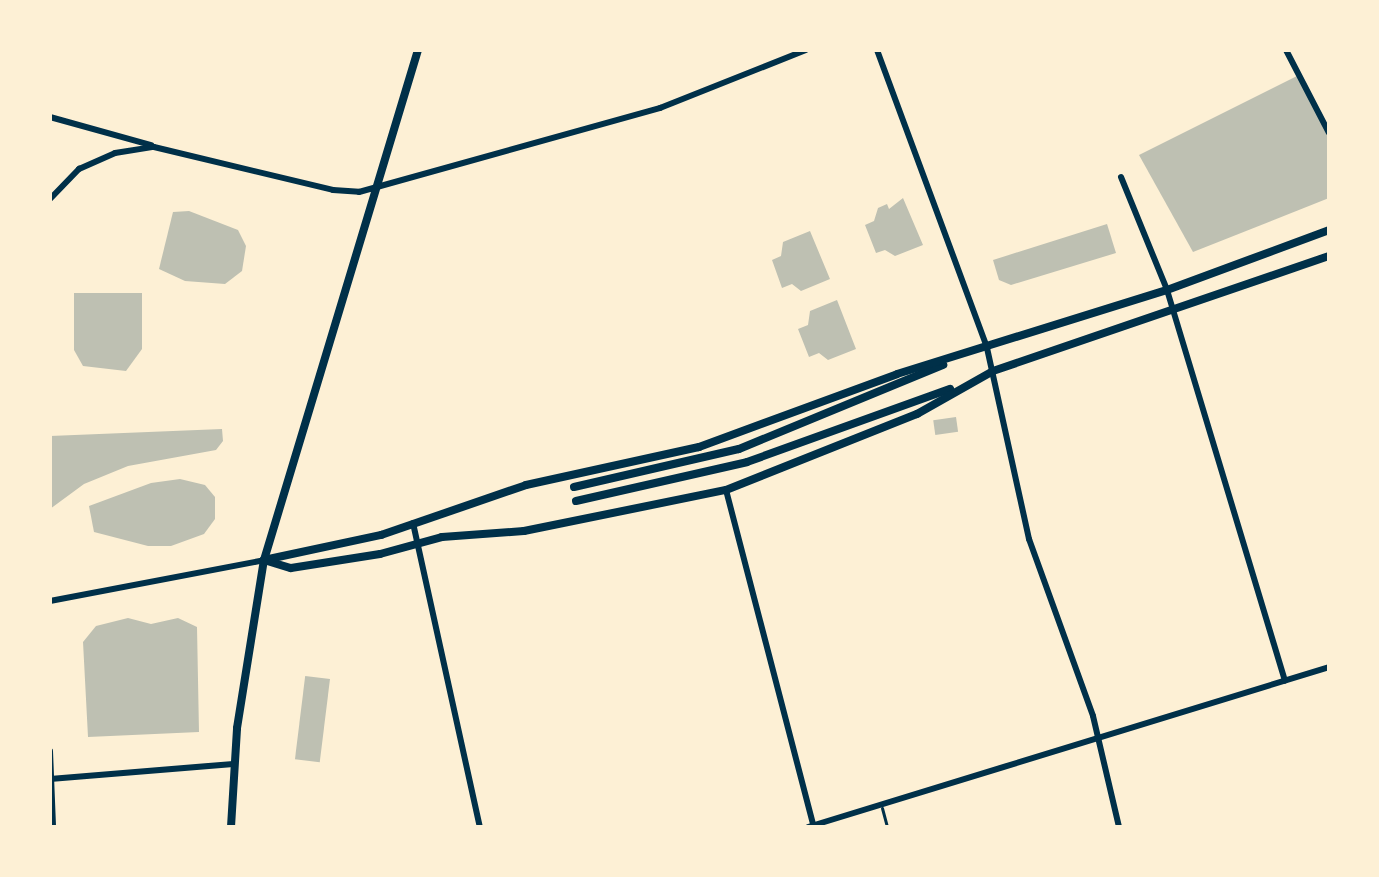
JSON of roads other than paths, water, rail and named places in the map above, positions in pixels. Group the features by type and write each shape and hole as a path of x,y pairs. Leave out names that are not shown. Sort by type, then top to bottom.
{"main road":[{"path":"231,827 233,764 252,613 264,560 381,184 418,50"},
{"path":"574,487 739,449 959,358 1167,290 1329,230"},
{"path":"576,501 735,466 993,371 1329,256"},
{"path":"264,560 413,523 526,485 699,447 897,374 959,358"},
{"path":"264,560 291,568 380,554 418,543 524,531 726,490 917,414 967,383"}],"street":[{"path":"50,117 154,147 343,192 660,108 806,50"},
{"path":"877,50 987,348 1032,552 1101,740 1119,827"},
{"path":"1286,50 1329,133"},
{"path":"50,199 79,169 115,153 154,147"},
{"path":"1121,177 1167,290 1285,681"},
{"path":"726,490 812,826 882,808 1329,667"},
{"path":"413,523 480,827"},
{"path":"50,601 264,560"},
{"path":"50,751 53,827"},
{"path":"51,779 233,764"}],"lane":[{"path":"882,808 887,827"}]}
